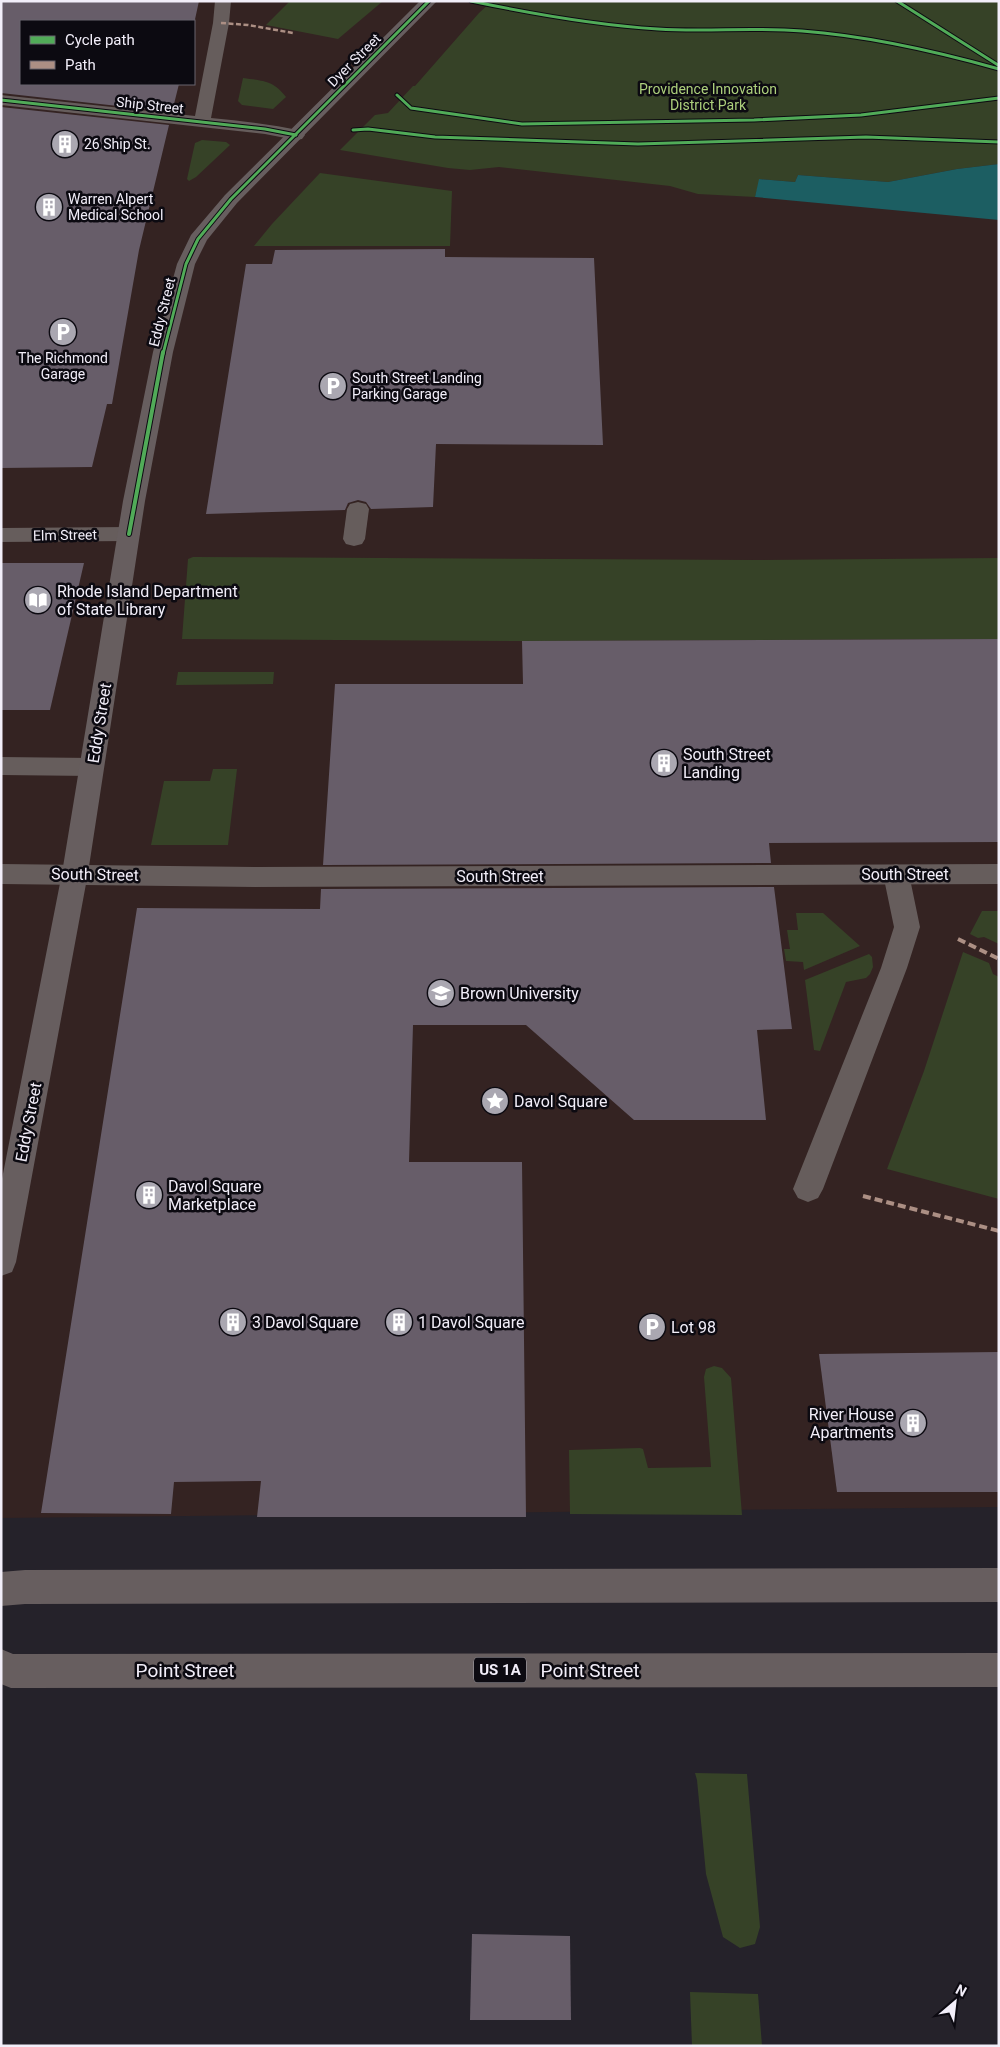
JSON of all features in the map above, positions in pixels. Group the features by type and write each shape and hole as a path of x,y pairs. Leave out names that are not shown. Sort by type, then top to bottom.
{"main road":[{"name":"Dyer Street","path":"296,135 429,1"},
{"name":"Eddy Street","path":"1,1262 75,873 129,534 163,352 186,264 198,239 231,199 296,135"},
{"path":"1,1589 25,1587 999,1585"},
{"name":"Point Street","path":"1,1666 12,1671 999,1670"}],"street":[{"path":"202,122 221,23 223,1"},
{"name":"Ship Street","path":"1,100 265,128 296,135"},
{"path":"354,539 358,510"},
{"name":"Elm Street","path":"1,535 129,534"},
{"path":"1,766 92,767"},
{"name":"South Street","path":"1,874 75,873 255,877 999,874"},
{"path":"808,1189 890,977 907,927 896,874"}],"shaded area":[{"path":"1,1 999,1 999,1507 1,1518"}],"green space":[{"path":"290,1 383,1 338,39 266,25"},
{"name":"Providence Innovation District Park","path":"492,1 999,1 999,164 957,169 888,182 798,175 795,182 760,179 755,197 698,194 670,186 499,167 470,170 448,168 340,150 375,115 388,113"},
{"path":"243,78 272,84 286,97 273,109 242,105 238,101"},
{"path":"202,140 226,142 230,145 196,177 189,181 187,179 195,143"},
{"path":"320,173 452,191 450,246 254,246"},
{"path":"193,557 754,560 999,558 999,639 522,641 182,639 188,559"},
{"path":"178,672 274,672 273,684 176,685"},
{"path":"213,769 237,769 228,845 151,845 164,781 210,781"},
{"path":"982,911 999,911 999,944 984,937 978,938 970,934"},
{"path":"796,913 823,913 860,946 804,970 803,962 786,961 784,949 790,949 787,930 798,930"},
{"path":"963,952 989,963 993,974 999,977 999,1199 887,1169 924,1071"},
{"path":"869,954 872,957 873,967 870,974 866,978 846,982 820,1051 814,1050 805,980"},
{"path":"714,1366 722,1368 731,1378 742,1515 570,1514 569,1450 640,1448 643,1449 648,1468 711,1467 704,1377 706,1369"},
{"path":"695,1773 747,1774 760,1927 755,1944 740,1948 723,1937 706,1874"},
{"path":"690,1992 758,1994 762,2046 692,2046"}],"water":[{"path":"999,164 999,220 755,197 759,179 795,182 798,175 888,182 957,169"}],"building":[{"path":"1,1 199,1 195,20 20,20 20,85 179,85 172,112 1,93"},
{"path":"1,107 169,125 139,250 112,404 107,404 92,467 1,468"},
{"name":"South Street Landing Parking Garage","path":"445,249 445,257 594,258 603,445 436,444 433,507 371,509 366,502 358,500 348,503 345,510 206,514 246,264 272,264 275,250"},
{"name":"Rhode Island Department of State Library","path":"1,563 84,563 50,710 1,710"},
{"name":"South Street Landing","path":"999,639 999,842 769,843 771,863 323,865 335,684 523,684 522,641"},
{"path":"774,887 792,1029 757,1030 766,1120 634,1120 526,1025 413,1025 409,1162 522,1162 526,1517 257,1517 261,1481 174,1482 171,1514 41,1513 137,908 320,909 321,889"},
{"name":"River House Apartments","path":"999,1352 999,1492 837,1492 819,1354"},
{"path":"472,1934 570,1936 571,2020 470,2020"}],"marked path":[{"path":"221,23 248,25 293,33"},
{"path":"958,939 999,959"},
{"path":"863,1196 999,1231"}],"cycle path":[{"path":"129,534 163,352 186,264 198,239 231,199 429,1"},
{"path":"471,1 564,19 611,25 676,30 784,30 852,37 951,56 999,69"},
{"path":"897,1 998,65"},
{"path":"397,95 411,108 522,124 754,120 861,115 999,98"},
{"path":"1,100 265,129 296,135"},
{"path":"353,130 368,129 435,137 638,144 866,137 999,142"}],"place":[{"name":"26 Ship St.","path":"65,144"},
{"name":"Warren Alpert Medical School","path":"49,207"},
{"name":"The Richmond Garage","path":"63,332"},
{"name":"South Street Landing Parking Garage","path":"333,386"},
{"name":"Rhode Island Department of State Library","path":"38,600"},
{"name":"South Street Landing","path":"664,763"},
{"name":"Brown University","path":"441,993"},
{"name":"Davol Square","path":"495,1101"},
{"name":"Davol Square Marketplace","path":"149,1195"},
{"name":"3 Davol Square","path":"233,1322"},
{"name":"1 Davol Square","path":"399,1322"},
{"name":"Lot 98","path":"652,1327"},
{"name":"River House Apartments","path":"913,1423"}]}
